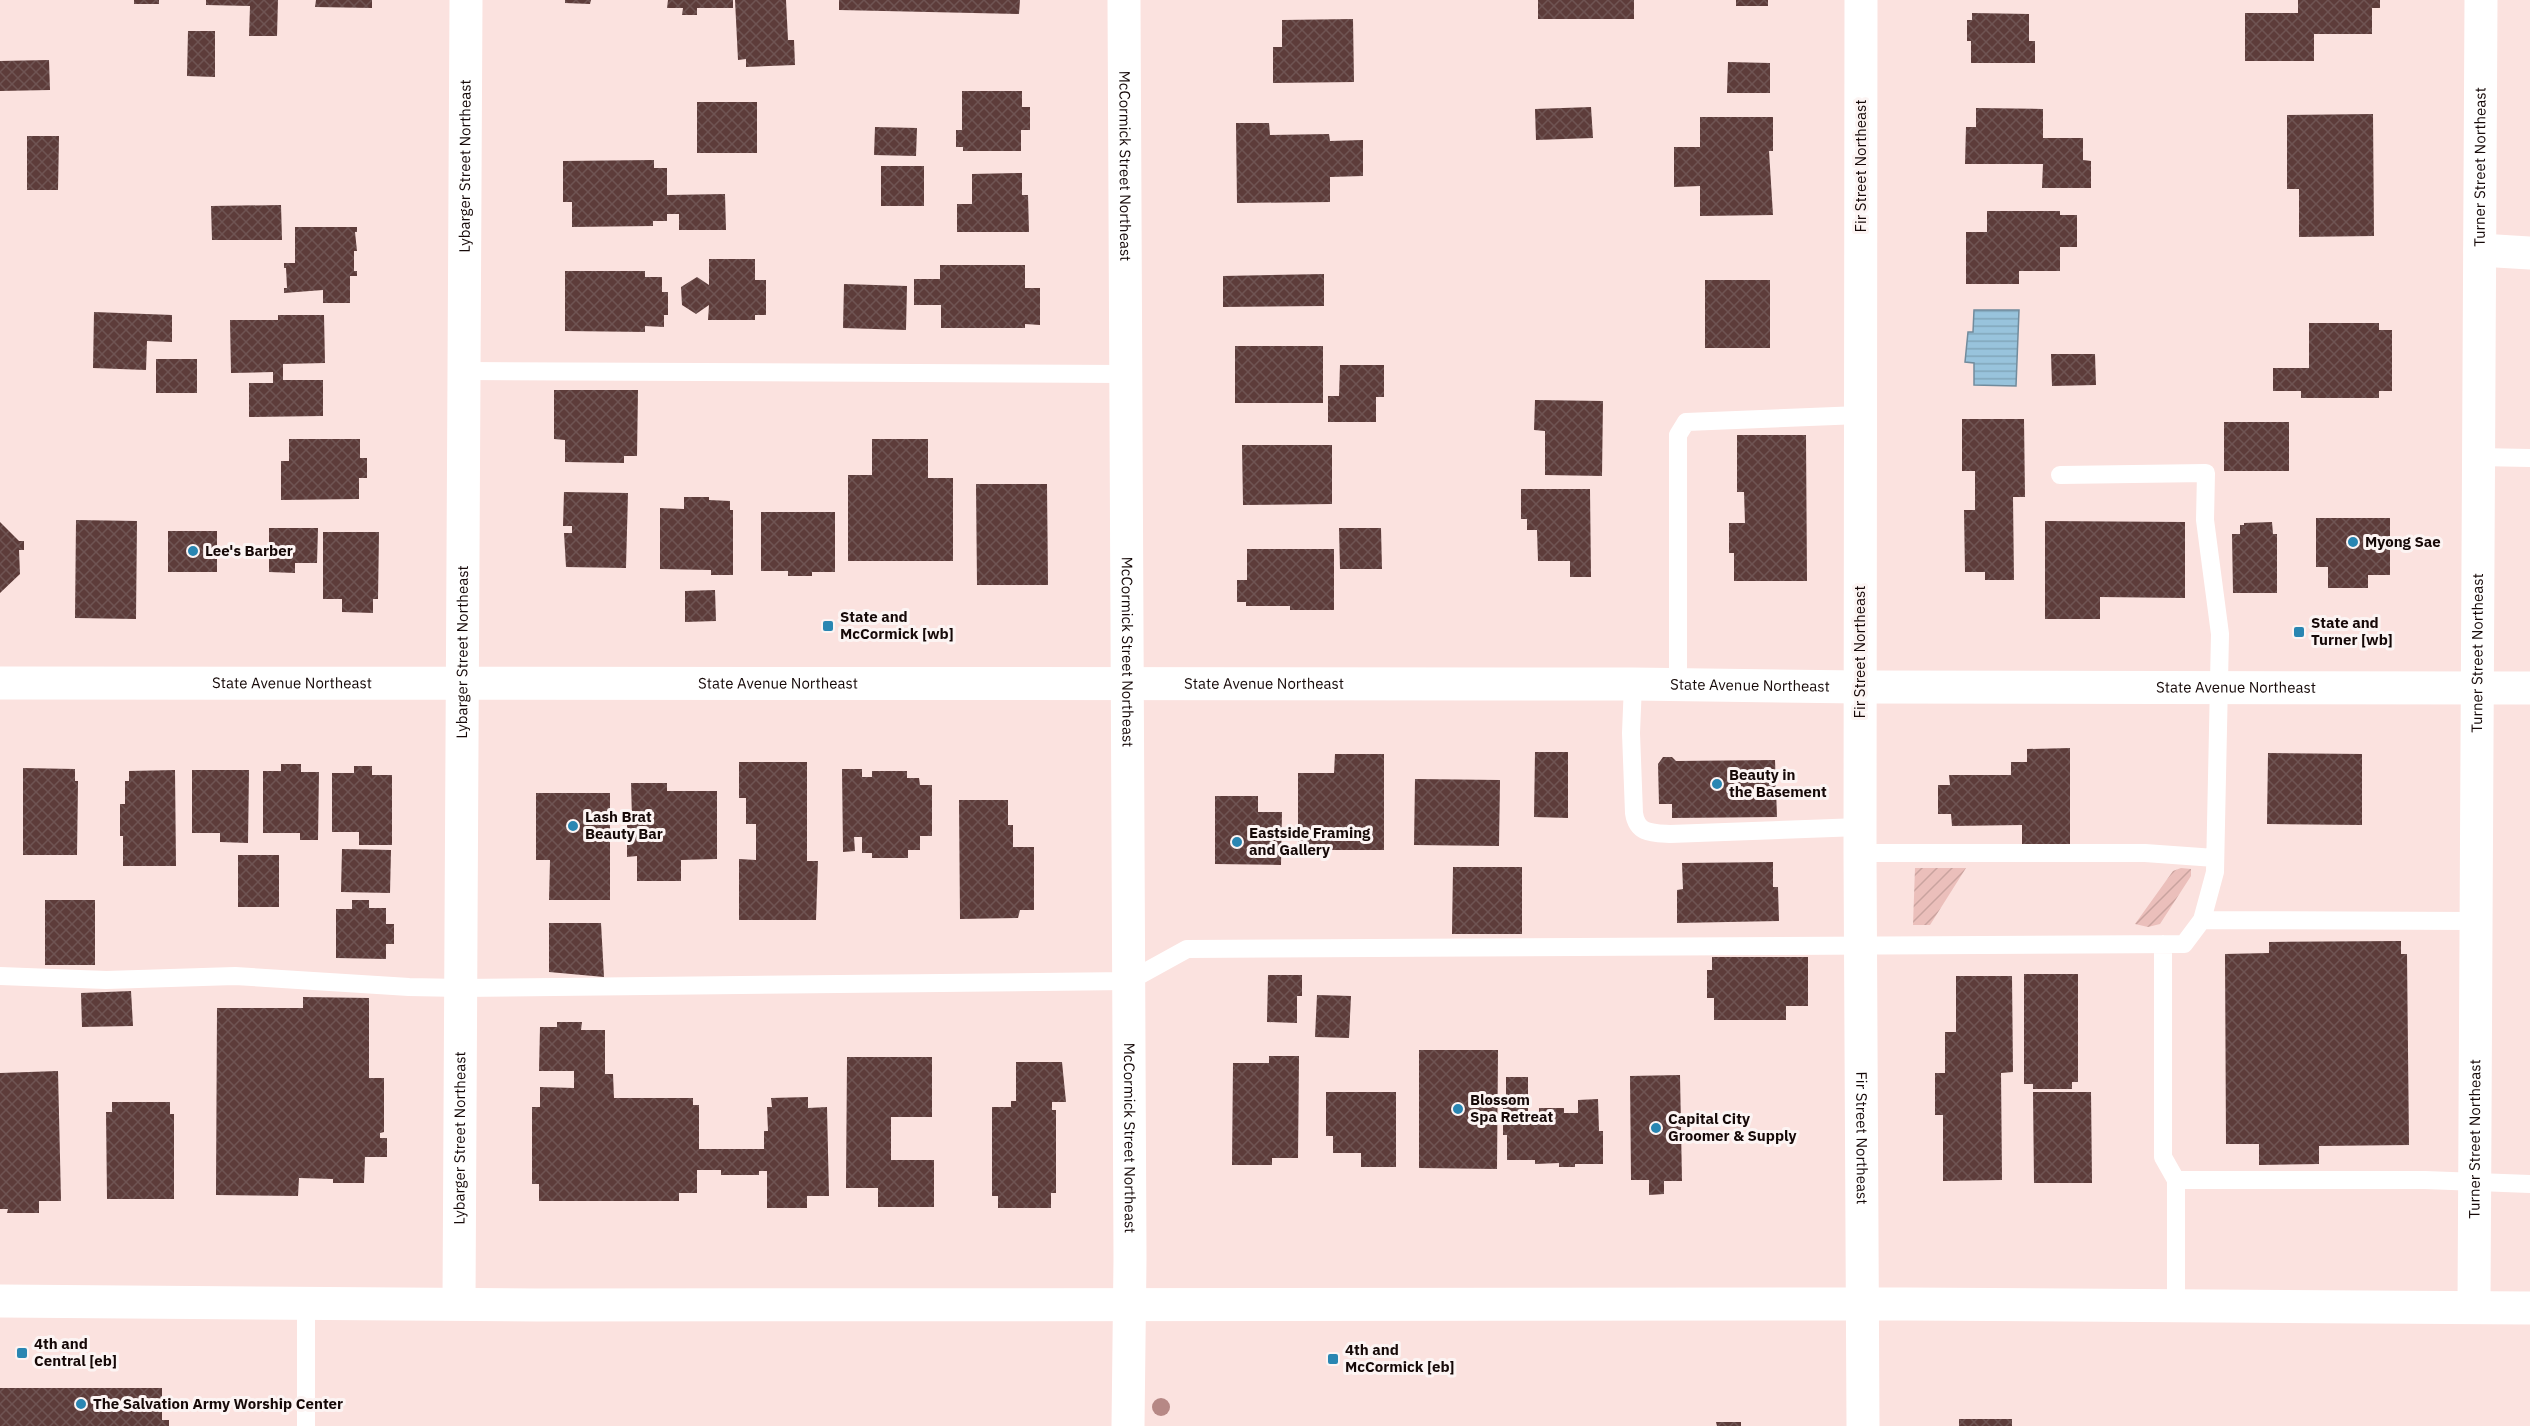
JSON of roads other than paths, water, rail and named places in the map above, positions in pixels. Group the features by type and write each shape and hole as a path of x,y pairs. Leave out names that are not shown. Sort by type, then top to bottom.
{"street":[{"name":"Lybarger Street Northeast","path":"459,1303 466,0"},
{"name":"McCormick Street Northeast","path":"1124,0 1130,1305 1128,1426"},
{"name":"Fir Street Northeast","path":"1861,0 1860,840 1863,1426"},
{"name":"Turner Street Northeast","path":"2474,1307 2481,0"},
{"path":"2480,250 2530,252"},
{"name":"State Avenue Northeast","path":"0,683 1633,684 1860,687 2530,688"},
{"path":"0,1301 1130,1305 1863,1304 2530,1308"}],"lane":[{"path":"464,371 1125,374"},
{"path":"1678,686 1678,435 1686,422 1860,415"},
{"path":"2478,457 2530,458"},
{"path":"0,976 106,980 236,976 461,988 1129,981 1187,949 2184,944 2202,921 2215,872 2220,634 2205,520 2206,474 2060,475"},
{"path":"1633,684 1631,734 1634,813 1635,822 1640,829 1670,834 1860,840 2215,858"},
{"path":"2202,921 2476,921"},
{"path":"2163,944 2163,1157 2176,1180 2176,1305"},
{"path":"2176,1180 2425,1180 2530,1184"},
{"path":"306,1302 306,1426"}],"water":[{"path":"1974,310 2019,310 2016,386 1974,385 1974,363 1965,362 1968,332 1973,332"}],"place":[{"name":"Myong Sae","path":"2353,542"},
{"name":"Lee's Barber","path":"193,551"},
{"name":"State and McCormick [wb]","path":"828,626"},
{"name":"State and Turner [wb]","path":"2299,632"},
{"name":"Beauty in the Basement","path":"1717,784"},
{"name":"Lash Brat Beauty Bar","path":"573,826"},
{"name":"Eastside Framing and Gallery","path":"1237,842"},
{"name":"Blossom Spa Retreat","path":"1458,1109"},
{"name":"Capital City Groomer & Supply","path":"1656,1128"},
{"name":"4th and Central [eb]","path":"22,1353"},
{"name":"4th and McCormick [eb]","path":"1333,1359"},
{"name":"The Salvation Army Worship Center","path":"81,1404"}]}
